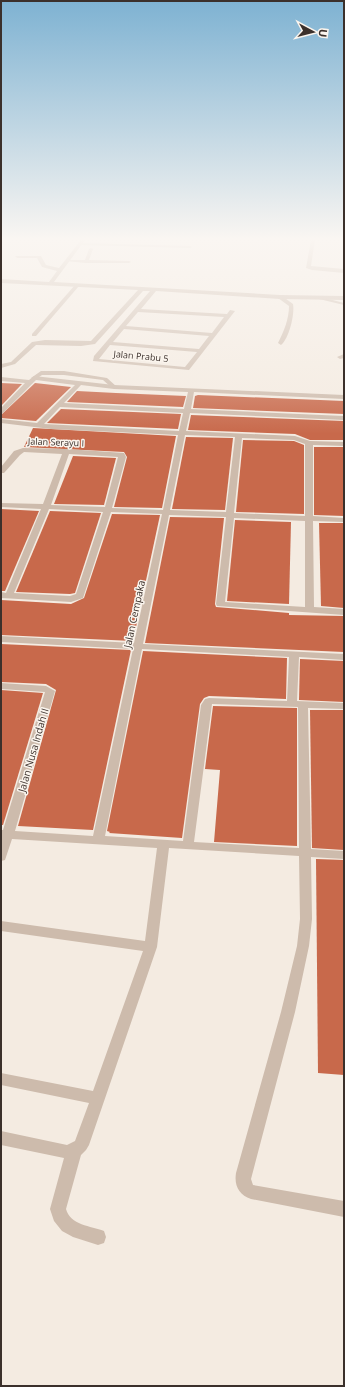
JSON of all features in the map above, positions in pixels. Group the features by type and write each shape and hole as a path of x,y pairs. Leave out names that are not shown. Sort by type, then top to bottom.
{"street":[{"path":"1,366 13,363 34,343 93,343 128,305"},
{"path":"109,343 142,305"},
{"path":"138,310 228,316"},
{"path":"109,343 201,352 232,311"},
{"path":"123,327 213,335"},
{"name":"Jalan Prabu 5","path":"109,343 95,358 102,361 187,369 201,352"},
{"path":"1,379 191,391 344,397"},
{"path":"1,412 32,380"},
{"path":"38,426 80,383"},
{"name":"Jalan Cempaka","path":"98,841 191,391"},
{"path":"58,405 344,418"},
{"path":"1,421 38,426 295,438 309,442 344,444"},
{"path":"239,435 220,603 224,605 344,612"},
{"path":"309,442 310,610"},
{"name":"Jalan Serayu I","path":"1,471 19,451 67,451 119,454 122,457 108,510"},
{"path":"67,451 46,507 5,595 71,599 80,596 108,510"},
{"path":"1,505 344,520"},
{"path":"1,639 344,657"},
{"path":"294,654 306,853 306,919 303,946 288,1012 244,1173 243,1182 246,1189 251,1192 344,1209"},
{"name":"Jalan Nusa Indah II","path":"1,686 46,689 50,691 5,835 1,857"},
{"path":"188,846 206,703 213,701 344,706"},
{"path":"5,835 344,855"},
{"path":"98,1237 68,1227 63,1223 58,1214 58,1209 74,1151 81,1145 151,947 163,845"},
{"path":"1,926 151,947"},
{"path":"1,1079 97,1098"},
{"path":"1,1138 60,1151 74,1151"}],"lane":[{"path":"34,336 61,305"},
{"path":"281,343 289,322 291,305"},
{"path":"32,380 38,374 64,373 105,379 114,386"}],"building":[{"path":"1,383 22,384 1,406"},
{"path":"35,383 71,387 36,421 1,418 1,415"},
{"path":"77,391 186,396 183,407 67,402"},
{"path":"195,396 344,401 344,414 193,408"},
{"path":"61,409 181,414 178,429 47,423"},
{"path":"191,415 344,421 344,440 310,440 295,434 188,430"},
{"path":"33,428 176,436 162,508 114,507 127,457 124,452 24,447"},
{"path":"186,437 233,438 225,510 172,509"},
{"path":"243,440 294,441 304,445 304,514 236,512"},
{"path":"314,447 344,447 344,516 314,515"},
{"path":"73,456 116,458 104,505 54,504"},
{"path":"1,509 39,511 5,591 1,591"},
{"path":"50,511 101,513 75,593 16,592"},
{"path":"112,514 160,515 133,641 1,635 1,600 71,604 84,598"},
{"path":"170,517 224,518 215,604 216,607 289,613 289,615 344,616 344,652 145,643"},
{"path":"235,520 291,522 289,604 227,601"},
{"path":"319,523 344,523 344,608 321,606"},
{"path":"1,644 131,650 93,830 18,826 56,690 46,684 1,682"},
{"path":"143,651 287,658 286,699 209,696 204,698 200,704 182,838 109,833 110,832 107,831"},
{"path":"300,659 344,661 344,702 299,700"},
{"path":"1,690 43,693 3,825 1,825"},
{"path":"213,706 297,708 297,846 214,842 220,770 205,769"},
{"path":"310,710 344,710 344,850 312,848"},
{"path":"316,859 344,860 344,1075 318,1073"}]}
